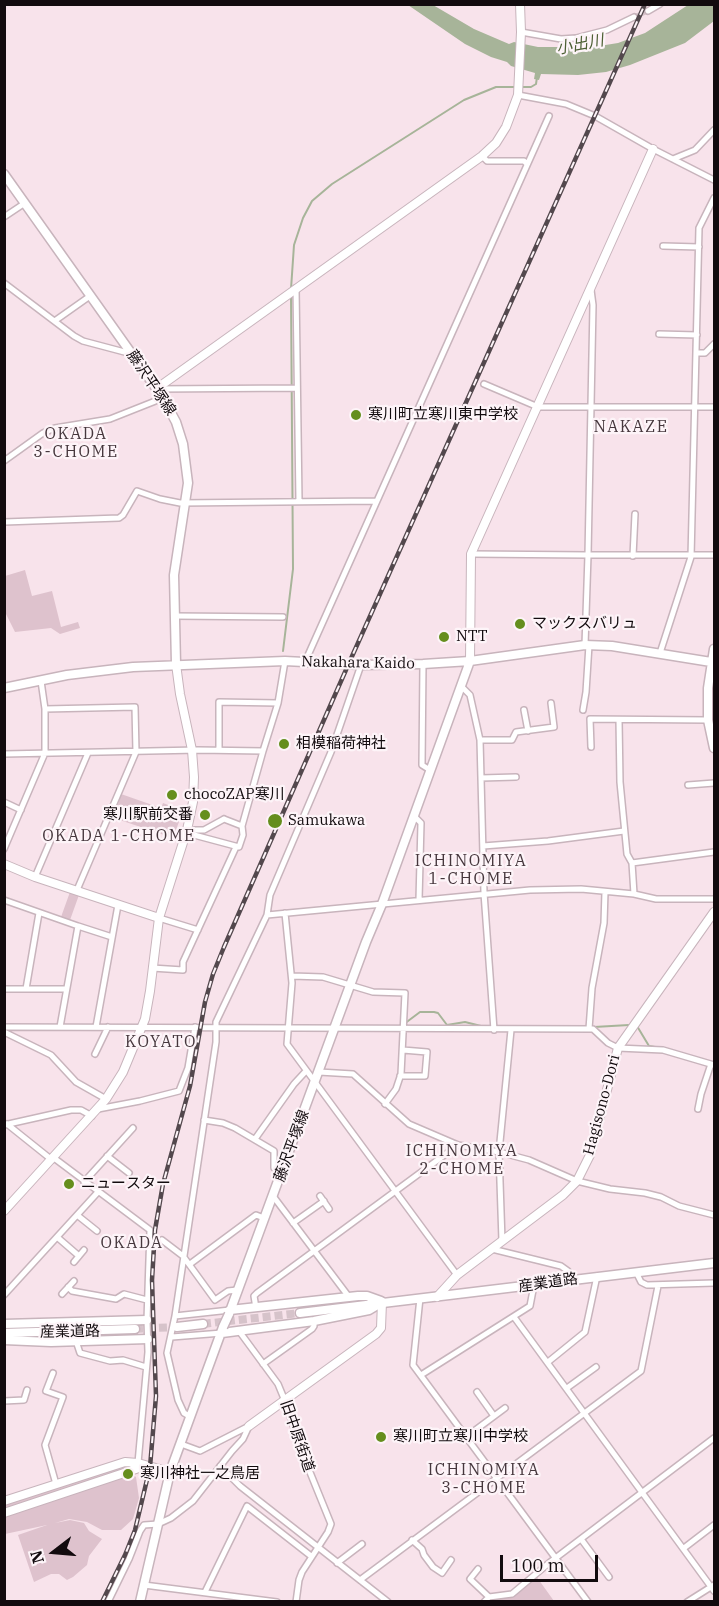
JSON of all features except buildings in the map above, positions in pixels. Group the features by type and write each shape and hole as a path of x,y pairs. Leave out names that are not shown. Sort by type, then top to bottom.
{"main road":[{"name":"藤沢平塚線","path":"4,174 163,398 176,422 183,444 188,483 174,575 176,664"},
{"name":"Nakahara Kaido","path":"4,688 99,670 176,664 285,661 361,665 423,664 470,661 587,645 660,653 713,664"},
{"path":"714,650 708,720 714,748"},
{"path":"382,904 470,661"},
{"name":"藤沢平塚線","path":"222,1330 382,904"},
{"name":"産業道路","path":"382,1302 714,1263"},
{"path":"229,1312 349,1297 367,1296 382,1302"},
{"path":"300,1313 382,1302"},
{"path":"140,1602 170,1472 222,1330 239,1331 314,1321 369,1310 382,1302"},
{"path":"4,1324 147,1320"},
{"path":"177,1327 203,1324"},
{"name":"産業道路","path":"4,1333 135,1329"},
{"path":"4,1340 148,1339"}],"street":[{"path":"156,389 482,156 496,143 506,127 518,95 520,4"},
{"path":"648,11 660,4"},
{"path":"521,34 561,39 576,38 607,30 634,17"},
{"path":"518,95 566,104 584,111 714,180"},
{"path":"305,662 549,116"},
{"path":"673,159 695,150 714,130"},
{"path":"470,661 471,554 653,149"},
{"path":"482,156 487,161 524,161 527,164"},
{"path":"660,653 691,557 699,228 714,198"},
{"path":"4,217 25,203"},
{"path":"663,246 699,247"},
{"path":"4,283 83,341 132,354"},
{"path":"294,501 297,388 296,288"},
{"path":"591,288 593,305 587,645 590,674 583,707 591,704"},
{"path":"56,320 90,296"},
{"path":"659,334 697,335"},
{"path":"696,353 705,353 714,344"},
{"path":"484,384 538,407 714,407"},
{"path":"156,389 297,388"},
{"path":"4,461 43,433 55,428 110,419 163,398"},
{"path":"4,522 119,518 137,491 160,499 185,502 376,501"},
{"path":"633,556 635,514"},
{"path":"471,554 691,557 714,555"},
{"path":"174,616 283,617"},
{"path":"152,968 183,970 183,962 236,847 240,844 243,835 242,826 278,703 285,661"},
{"path":"4,1211 106,1099 123,1072 142,1026 150,991 159,918 188,830 193,802 192,750 176,664"},
{"path":"423,664 422,765 430,770"},
{"path":"191,1417 184,1413 173,1385 167,1353 172,1337 218,1018 267,915 270,895 332,752 361,665"},
{"path":"4,849 45,753 45,709 41,681"},
{"path":"462,686 470,695 480,740 484,893 494,1030"},
{"path":"219,750 219,702 278,703"},
{"path":"480,740 512,740 516,732 554,727 551,703"},
{"path":"45,709 135,707 136,752 77,890"},
{"path":"524,710 528,731"},
{"path":"591,747 587,739 590,719 708,720"},
{"path":"619,720 624,831 627,854 632,863 634,894"},
{"path":"4,754 192,750 263,751"},
{"path":"35,877 88,753"},
{"path":"481,778 516,777"},
{"path":"688,785 714,783"},
{"path":"696,784 697,792"},
{"path":"4,802 21,810"},
{"path":"414,816 421,823 419,900"},
{"path":"188,830 204,830 224,819 242,826"},
{"path":"188,830 194,835 236,847"},
{"path":"483,846 548,841 624,831"},
{"path":"632,863 714,852"},
{"path":"4,864 35,877 198,930"},
{"path":"267,915 484,893 581,889 664,899 714,899"},
{"path":"589,1029 592,988 604,923 605,892"},
{"path":"4,900 112,937"},
{"path":"96,1027 118,905"},
{"name":"Hagisono-Dori","path":"437,1297 457,1275 563,1196 577,1181 590,1155 618,1048 714,912"},
{"path":"26,989 39,913"},
{"path":"285,913 292,976 288,1044 457,1275"},
{"path":"60,1027 78,926"},
{"path":"292,976 323,977 351,983 373,992 405,993 400,1076 396,1089 385,1104"},
{"path":"4,989 66,989"},
{"path":"4,1027 404,1026 494,1030 589,1029 599,1032 608,1043 618,1048 663,1050 713,1064 701,1094 698,1109"},
{"path":"95,1054 108,1027"},
{"path":"98,1109 179,1091 188,1068 195,1027"},
{"path":"502,1241 499,1152 511,1030"},
{"path":"4,1032 51,1055 76,1082 106,1099"},
{"path":"400,1076 425,1076 427,1052 403,1050"},
{"path":"255,1139 306,1071"},
{"path":"319,1072 353,1074 409,1124 458,1145 499,1152 528,1160 577,1181 610,1189 645,1193 679,1206 714,1215"},
{"path":"6,1124 71,1110 81,1110 92,1116"},
{"path":"204,1120 223,1123 274,1151 274,1168 282,1172"},
{"path":"6,1124 150,1230 142,1465"},
{"path":"84,1182 133,1128"},
{"path":"256,1308 257,1293 458,1145"},
{"path":"107,1156 129,1173"},
{"path":"4,1295 98,1192"},
{"path":"273,1196 349,1297"},
{"path":"293,1223 322,1199 329,1209"},
{"path":"77,1215 97,1231"},
{"path":"190,1264 256,1215 264,1218"},
{"path":"57,1237 79,1256"},
{"path":"162,1240 183,1256 215,1300 228,1291 237,1290"},
{"path":"492,1249 561,1266 568,1271 572,1280"},
{"path":"74,1262 84,1250"},
{"path":"635,1272 641,1282 647,1285 714,1283"},
{"path":"548,1362 585,1332 597,1276"},
{"path":"62,1294 74,1281"},
{"path":"421,1375 530,1306 534,1285"},
{"path":"360,1580 641,1371 658,1286"},
{"path":"68,1287 86,1297 107,1294 116,1299 124,1294 147,1300"},
{"path":"420,1298 413,1365 588,1602"},
{"path":"181,1444 200,1451 249,1426 285,1401 376,1334 381,1328 382,1302"},
{"path":"175,1316 229,1312"},
{"path":"514,1317 714,1587 687,1602"},
{"path":"263,1364 312,1329 314,1321"},
{"path":"172,1337 222,1330"},
{"name":"旧中原街道","path":"239,1331 278,1384 331,1524 317,1547"},
{"path":"76,1341 80,1353 110,1361 123,1360 146,1367"},
{"path":"567,1388 596,1367"},
{"path":"53,1372 46,1391 63,1397 45,1445 56,1485"},
{"path":"4,1401 24,1400 27,1390"},
{"path":"477,1392 494,1416"},
{"path":"466,1437 505,1408"},
{"path":"108,1602 144,1526 158,1524 171,1518 193,1501 243,1439 249,1426"},
{"path":"484,1602 489,1597 512,1594 555,1558 714,1438"},
{"path":"129,1461 133,1466 132,1470"},
{"path":"4,1501 129,1461 170,1472"},
{"path":"4,1513 142,1465"},
{"path":"220,1466 240,1486 388,1602"},
{"path":"205,1592 247,1506 311,1556"},
{"path":"684,1548 714,1526"},
{"path":"581,1539 609,1577"},
{"path":"412,1540 422,1549 433,1567 442,1573 451,1560"},
{"path":"337,1563 362,1544"},
{"path":"296,1602 299,1580 317,1547"},
{"path":"478,1569 471,1579 489,1597"},
{"path":"144,1585 277,1602"}],"shaded area":[{"path":"408,5 433,5 474,29 509,44 514,42 538,47 593,47 618,43 645,33 688,5 714,5 714,21 685,43 630,65 606,72 578,75 541,74 539,80 534,79 535,73 511,66 507,62 465,44"},
{"path":"25,570 32,596 52,591 61,627 78,622 80,628 60,634 51,628 15,632 5,612 5,576"},
{"path":"121,794 161,808 163,803 183,811 173,838 114,818"},
{"path":"70,892 79,895 70,920 61,917"},
{"path":"121,1465 136,1477 139,1498 133,1519 121,1530 102,1530 87,1522 69,1519 55,1523 70,1520 84,1523 89,1531 102,1539 89,1556 87,1565 73,1577 67,1580 59,1574 51,1574 34,1582 18,1535 47,1525 5,1534 5,1502"},
{"path":"536,1576 554,1601 487,1602 491,1598 513,1596"}],"waterway":[{"path":"291,289 294,245 303,218 312,201 332,184 464,100 496,87 531,87 536,84 537,77"},
{"path":"283,651 293,569 291,295"},
{"path":"404,1024 420,1012 434,1012 438,1013 447,1025 465,1022 481,1026"},
{"path":"594,1027 629,1025"},
{"path":"637,1026 649,1046 655,1047"}],"tunnel":[{"path":"634,17 648,11"},
{"path":"203,1324 300,1313"},
{"path":"135,1329 177,1327"}],"railway":[{"path":"102,1602 135,1530 150,1467 156,1396 152,1280 155,1230 163,1184 190,1086 205,1002 213,974 349,663 645,4"}],"place":[{"name":"寒川町立寒川東中学校","path":"356,415"},
{"name":"マックスバリュ","path":"520,624"},
{"name":"NTT","path":"444,637"},
{"name":"相模稲荷神社","path":"284,744"},
{"name":"chocoZAP寒川","path":"172,795"},
{"name":"寒川駅前交番","path":"205,815"},
{"name":"Samukawa","path":"275,821"},
{"name":"ニュースター","path":"69,1184"},
{"name":"寒川町立寒川中学校","path":"381,1437"},
{"name":"寒川神社一之鳥居","path":"128,1474"}],"district":[{"name":"NAKAZE","path":"631,427"},
{"name":"OKADA 3-CHOME","path":"76,443"},
{"name":"OKADA 1-CHOME","path":"119,836"},
{"name":"ICHINOMIYA 1-CHOME","path":"471,870"},
{"name":"KOYATO","path":"161,1042"},
{"name":"ICHINOMIYA 2-CHOME","path":"462,1160"},
{"name":"OKADA","path":"132,1243"},
{"name":"ICHINOMIYA 3-CHOME","path":"484,1479"}],"water label":[{"name":"小出川","path":"580,45"}]}
